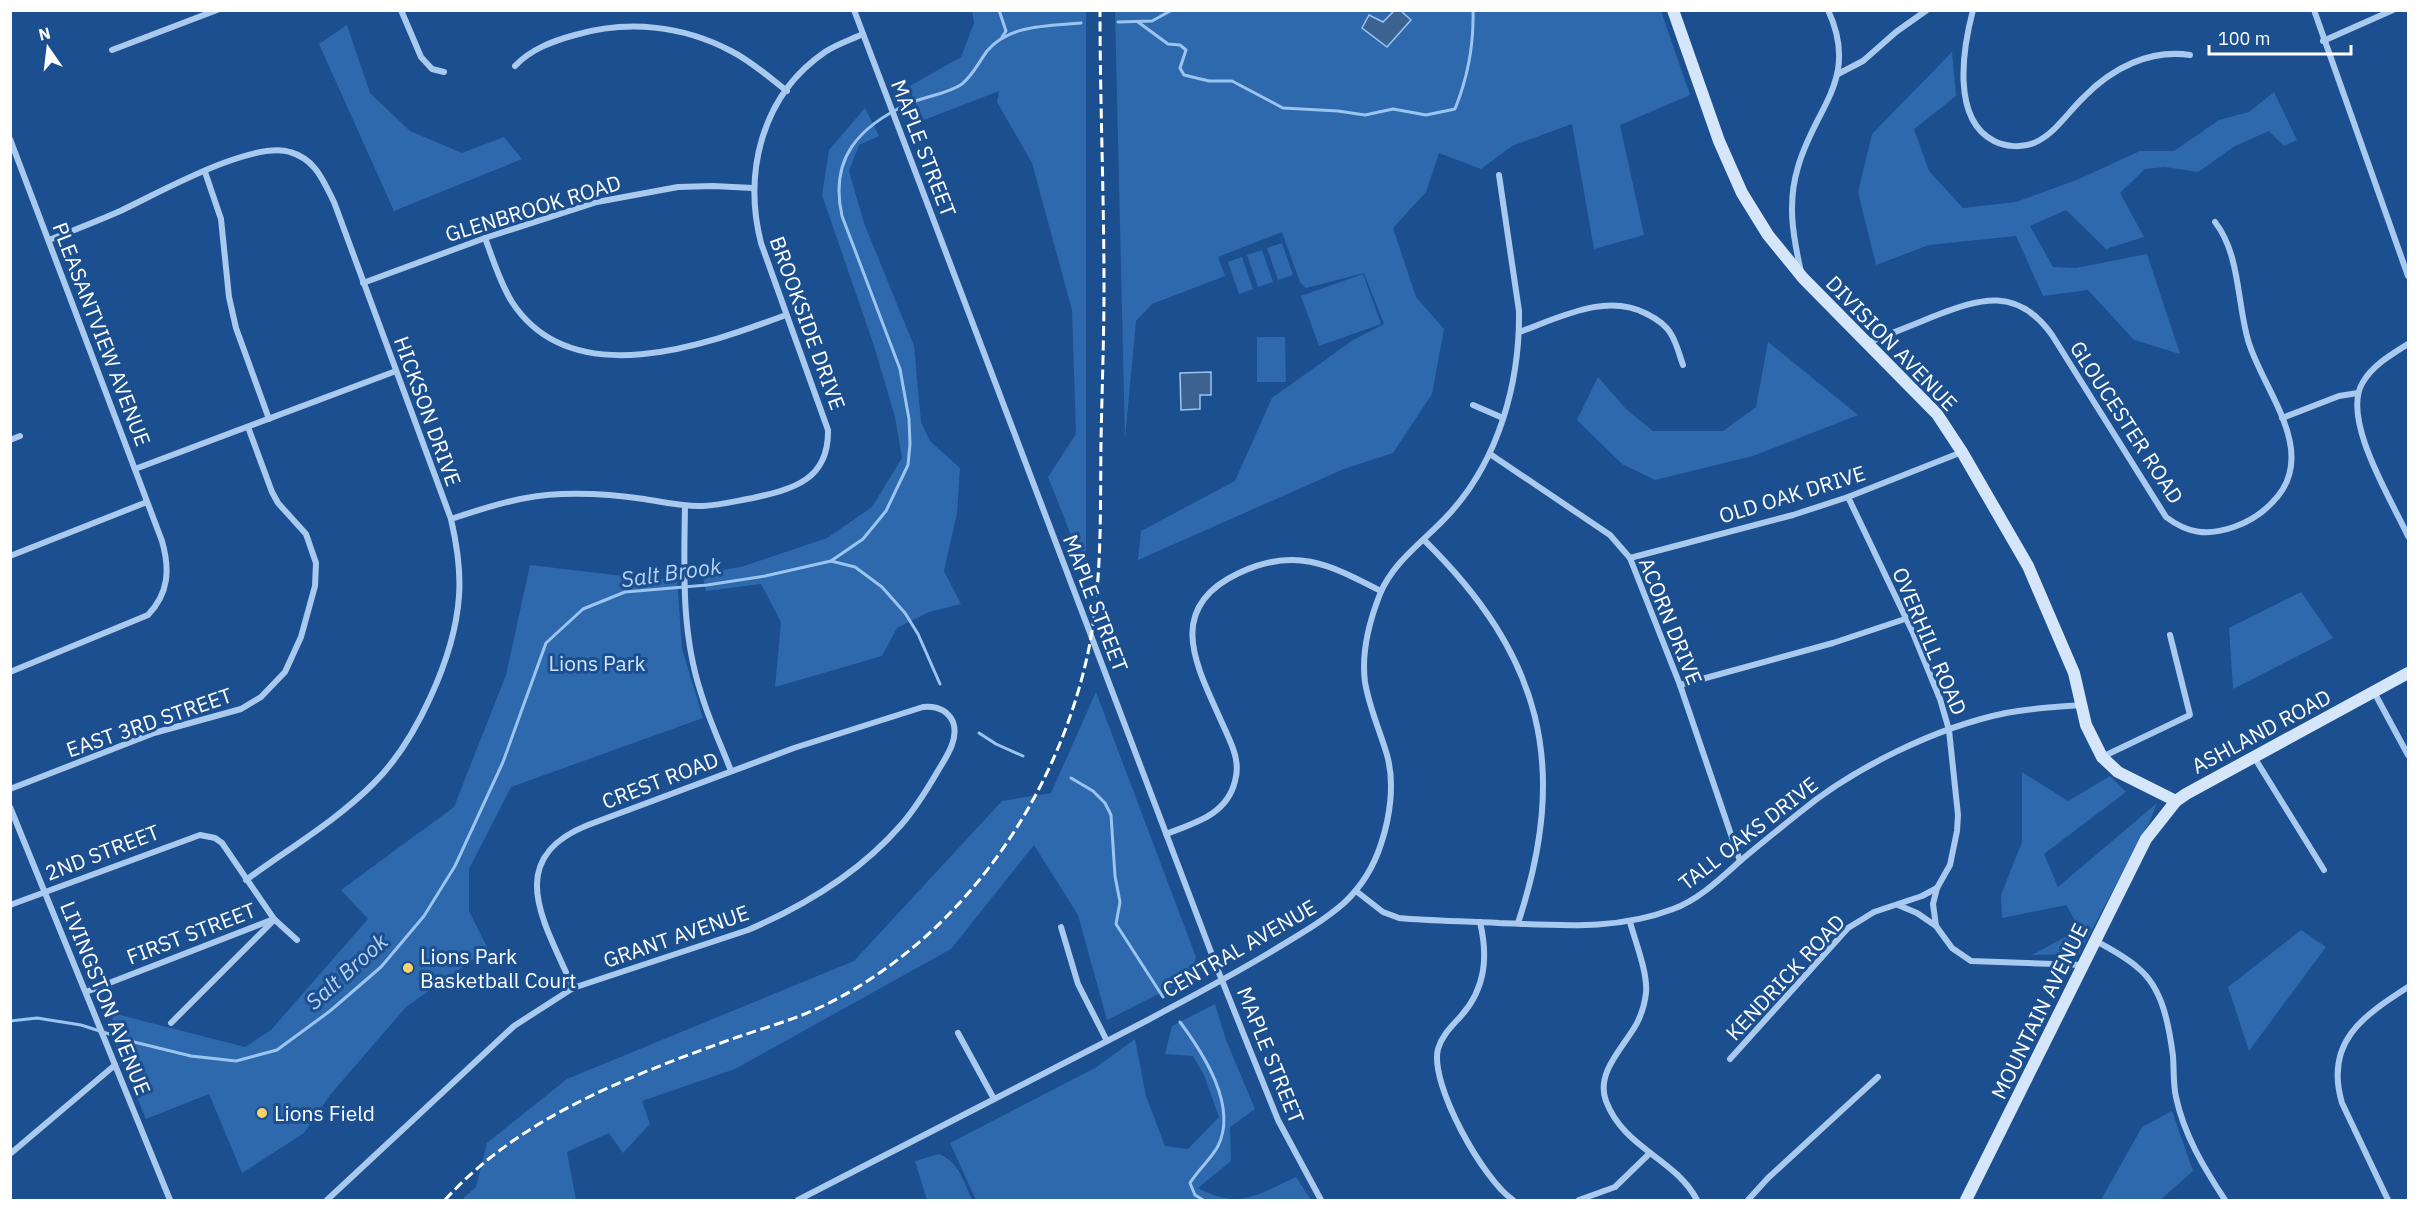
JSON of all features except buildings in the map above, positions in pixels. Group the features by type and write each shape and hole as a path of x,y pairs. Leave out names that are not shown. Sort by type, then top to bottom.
{"street":[{"path":"112,50 198,14 217,10"},
{"path":"401,10 421,57 432,69 444,72"},
{"name":"MAPLE STREET","path":"854,10 1015,441 1222,981 1278,1120 1321,1200"},
{"name":"DIVISION AVENUE","path":"1672,10 1719,141 1742,193 1768,235 1803,278 1937,414 1962,452 2028,566 2074,673 2086,725 2102,758 2118,772 2176,801"},
{"path":"1803,278 1794,241 1791,216 1792,188 1804,149 1832,95 1838,74 1839,50 1834,25 1828,10"},
{"path":"1838,74 1863,62 1896,32 1927,10"},
{"path":"1973,10 1964,52 1963,78 1966,101 1972,118 1981,131 2000,144 2025,146 2044,138 2108,76 2128,65 2151,55 2173,53 2190,56"},
{"path":"2314,10 2323,41 2409,276"},
{"path":"2323,41 2393,10"},
{"path":"515,66 527,54 588,31 629,26 651,27 682,32 712,42 737,55 787,91"},
{"name":"BROOKSIDE DRIVE","path":"452,519 528,497 561,494 599,494 685,506 703,506 735,502 792,488 812,476 822,463 829,442 826,419 761,243 753,188 757,158 768,122 787,91 813,62 837,45 863,34"},
{"name":"PLEASANTVIEW AVENUE","path":"10,139 162,541 168,568 161,598 148,615 10,672"},
{"name":"HICKSON DRIVE","path":"49,240 205,172 269,150 288,151 313,165 334,202 452,519 459,573 456,622 450,645 428,703 408,742 392,764 366,791 246,880"},
{"path":"205,172 221,219 229,297 236,328 269,419"},
{"name":"CENTRAL AVENUE","path":"798,1200 1222,981 1310,928 1356,891 1375,860 1382,843 1391,793 1388,759 1371,706 1365,678 1367,634 1381,591 1390,575 1404,557 1424,540 1467,493 1490,454 1503,418 1514,372 1519,311 1499,175"},
{"name":"GLENBROOK ROAD","path":"363,283 485,238 597,202 644,192 714,186 753,188"},
{"name":"GLOUCESTER ROAD","path":"1867,343 1981,300 2005,300 2028,310 2039,318 2052,335 2166,516 2190,531 2212,533 2241,525 2261,513 2279,495 2287,480 2291,454 2282,418 2249,343 2227,242 2215,222"},
{"path":"485,238 505,289 522,314 544,334 573,350 613,356 682,347 717,340 786,315"},
{"path":"1519,332 1586,309 1601,306 1630,307 1664,324 1676,344 1683,365"},
{"path":"2409,344 2370,372 2362,382 2358,393 2357,414 2360,432 2409,536"},
{"path":"135,469 396,371"},
{"path":"2282,418 2339,396 2358,393"},
{"path":"1473,405 1503,418"},
{"name":"EAST 3RD STREET","path":"10,789 154,733 241,709 261,697 278,681 291,663 301,637 315,586 314,555 301,527 278,503 272,492 248,427"},
{"path":"10,440 20,436"},
{"name":"OLD OAK DRIVE","path":"1630,558 1793,515 1848,497 1962,452"},
{"name":"ACORN DRIVE","path":"1490,454 1610,535 1630,558 1680,685 1740,861"},
{"name":"OVERHILL ROAD","path":"1848,497 1940,699 1949,730 1958,815 1957,831 1950,865 1937,888 1933,904 1936,926"},
{"path":"10,556 147,502"},
{"path":"685,506 684,596 691,651 700,692 731,771"},
{"path":"1424,540 1473,591 1506,643 1519,666 1540,735 1543,762 1540,833 1535,865 1518,923"},
{"path":"1166,834 1219,810 1232,792 1237,773 1233,748 1193,654 1193,621 1197,610 1208,594 1224,581 1245,570 1269,563 1293,560 1330,566 1381,591"},
{"path":"1680,685 1833,643 1905,619"},
{"path":"2102,758 2190,715 2170,635"},
{"name":"ASHLAND ROAD","path":"2146,839 2176,801 2409,673"},
{"path":"2374,692 2409,755"},
{"name":"TALL OAKS DRIVE","path":"1356,891 1383,912 1399,918 1573,927 1630,922 1674,909 1690,901 1804,808 1841,782 1888,756 1949,730 2003,714 2028,709 2083,705"},
{"name":"CREST ROAD","path":"573,988 537,899 537,875 546,852 561,837 794,748 930,706"},
{"name":"GRANT AVENUE","path":"327,1200 514,1026 573,988 748,930 793,909 841,879 901,825 924,795 943,762 953,742 955,729 948,715 930,706"},
{"path":"2254,757 2324,870"},
{"name":"LIVINGSTON AVENUE","path":"10,807 168,1199"},
{"name":"2ND STREET","path":"10,905 191,836 206,835 222,843 246,880"},
{"name":"MOUNTAIN AVENUE","path":"1966,1200 2146,839"},
{"path":"246,880 274,919 297,940"},
{"name":"KENDRICK ROAD","path":"1730,1059 1848,928 1874,912 1937,888"},
{"path":"1897,905 1917,913 1936,926 1952,948 1971,961 2083,965"},
{"path":"171,1023 274,919"},
{"name":"FIRST STREET","path":"86,992 274,919"},
{"path":"1480,922 1485,955 1481,983 1468,1008 1443,1038 1438,1049 1437,1066 1453,1117 1489,1174 1513,1200"},
{"path":"1630,922 1646,983 1646,994 1637,1023 1609,1068 1604,1097 1612,1116 1623,1131 1679,1177 1697,1200"},
{"path":"1061,927 1078,984 1107,1041"},
{"path":"2096,940 2140,969 2151,983 2162,1005 2169,1027 2175,1094 2180,1111 2202,1164 2224,1200"},
{"path":"2388,1200 2342,1103 2337,1071 2343,1046 2356,1025 2368,1014 2409,987"},
{"path":"958,1033 994,1099"},
{"path":"10,1154 115,1065"},
{"path":"1748,1200 1768,1178 1878,1077"},
{"path":"1579,1200 1615,1187 1650,1153"}],"green space":[{"path":"972,11 1086,11 1086,573 1048,477 1076,434 1072,310 1032,163 997,102 999,91 924,120 908,87 961,57 974,23"},
{"path":"1115,11 1661,11 1690,95 1620,125 1644,235 1594,249 1572,124 1512,146 1481,169 1439,153 1426,192 1393,228 1416,297 1444,329 1432,394 1393,453 1344,469 1138,560 1141,531 1235,481 1272,398 1353,340 1384,324 1364,273 1306,288 1300,282 1282,232 1218,257 1225,276 1152,304 1136,321 1125,439"},
{"path":"347,25 370,93 410,131 462,153 504,137 522,159 394,211 319,44"},
{"path":"1952,52 1956,96 1914,129 1929,171 1963,208 2016,202 2079,179 2140,151 2174,151 2219,120 2249,112 2274,92 2297,140 2284,146 2269,131 2235,146 2198,172 2165,167 2145,169 2120,193 2144,237 2106,249 2066,210 2030,226 2053,267 2076,268 2147,254 2180,354 2134,340 2088,290 2043,296 2016,236 1929,245 1876,265 1858,192 1872,134"},
{"path":"865,108 879,136 859,145 849,171 864,223 914,346 921,422 930,441 960,468 957,513 944,571 961,604 929,612 897,628 882,656 775,687 781,622 761,584 706,591 702,573 741,567 827,538 872,507 902,458 895,417 874,346 822,195 829,150"},
{"path":"1282,243 1293,275 1278,280 1267,248"},
{"path":"1262,250 1273,282 1258,287 1247,255"},
{"path":"1242,257 1253,289 1239,294 1228,262"},
{"path":"1363,274 1381,324 1319,346 1301,296"},
{"path":"1257,337 1285,337 1286,382 1257,382"},
{"path":"1768,342 1858,415 1753,456 1655,480 1622,464 1577,420 1598,377 1627,410 1653,431 1723,431 1756,407"},
{"name":"Lions Park","path":"530,565 649,579 677,579 682,649 703,718 511,787 469,869 469,911 488,949 406,1007 330,1095 304,1133 242,1173 209,1094 146,1119 115,1043 112,1013 245,1047 271,1030 368,919 341,890 454,807 506,675"},
{"path":"2301,592 2333,638 2233,689 2229,628"},
{"path":"1096,692 1196,957 1190,978 1107,1020 1078,915 1034,845 951,949 735,1069 642,1101 650,1124 623,1153 609,1133 567,1152 576,1200 461,1200 476,1187 487,1143 567,1079 854,961 1002,801 1051,793"},
{"path":"2022,772 2068,801 2110,776 2126,792 2044,854 2058,887 2157,803 2150,821 2079,954 2032,955 2080,929 2066,905 2002,918 2001,895 2022,842"},
{"path":"2301,930 2326,947 2249,1051 2228,987"},
{"path":"1215,1004 1226,1040 1255,1109 1230,1127 1231,1161 1198,1188 1225,1198 1248,1198 1296,1177 1311,1200 976,1200 950,1143 1095,1068 1135,1039 1146,1096 1165,1146 1188,1149 1219,1117 1204,1075 1193,1056 1165,1054 1172,1026"},
{"path":"2172,1111 2193,1171 2160,1200 2101,1200 2142,1127"},
{"path":"939,1154 956,1167 972,1200 927,1200 915,1161"}],"shaded area":[{"path":"1394,11 1401,11 1411,20 1387,47 1362,28 1369,15 1383,22"},
{"path":"1211,372 1211,395 1200,395 1200,409 1181,410 1180,373"}],"waterway":[{"name":"Salt Brook","path":"999,10 1006,31 1002,37"},
{"name":"Salt Brook","path":"1118,22 1152,21 1172,10"},
{"path":"1138,22 1168,44 1180,45 1186,50 1180,68 1184,75 1209,81 1232,81 1283,108 1365,115 1393,109 1426,115 1455,109 1469,61 1473,10"},
{"name":"Salt Brook","path":"10,1021 37,1018 81,1025 134,1042 191,1056 236,1061 277,1050 330,1011 381,967 424,916 455,866 503,762 546,643 583,609 625,592 707,585 765,576 831,561 863,539 886,511 908,465 909,419 900,369 842,216 839,195 844,161 852,146 876,122 910,103 962,84 996,42 1030,28 1081,23"},
{"path":"831,561 855,567 882,587 905,613 918,634 940,684"},
{"path":"979,733 996,744 1023,756"},
{"path":"1071,778 1093,791 1105,803 1111,815 1115,876 1120,902 1116,924 1163,997"},
{"path":"1180,1022 1207,1064 1221,1097 1224,1114 1223,1130 1218,1146 1190,1183 1195,1195 1203,1200"}],"railway":[{"path":"445,1200 474,1171 506,1146 540,1123 576,1103 652,1069 812,1011 871,979 915,946 954,908 990,866 1021,821 1047,773 1068,722 1084,670 1095,614 1100,527 1104,287 1100,10"}],"place":[{"name":"Lions Park Basketball Court","path":"408,968"},
{"name":"Lions Field","path":"262,1113"}]}
